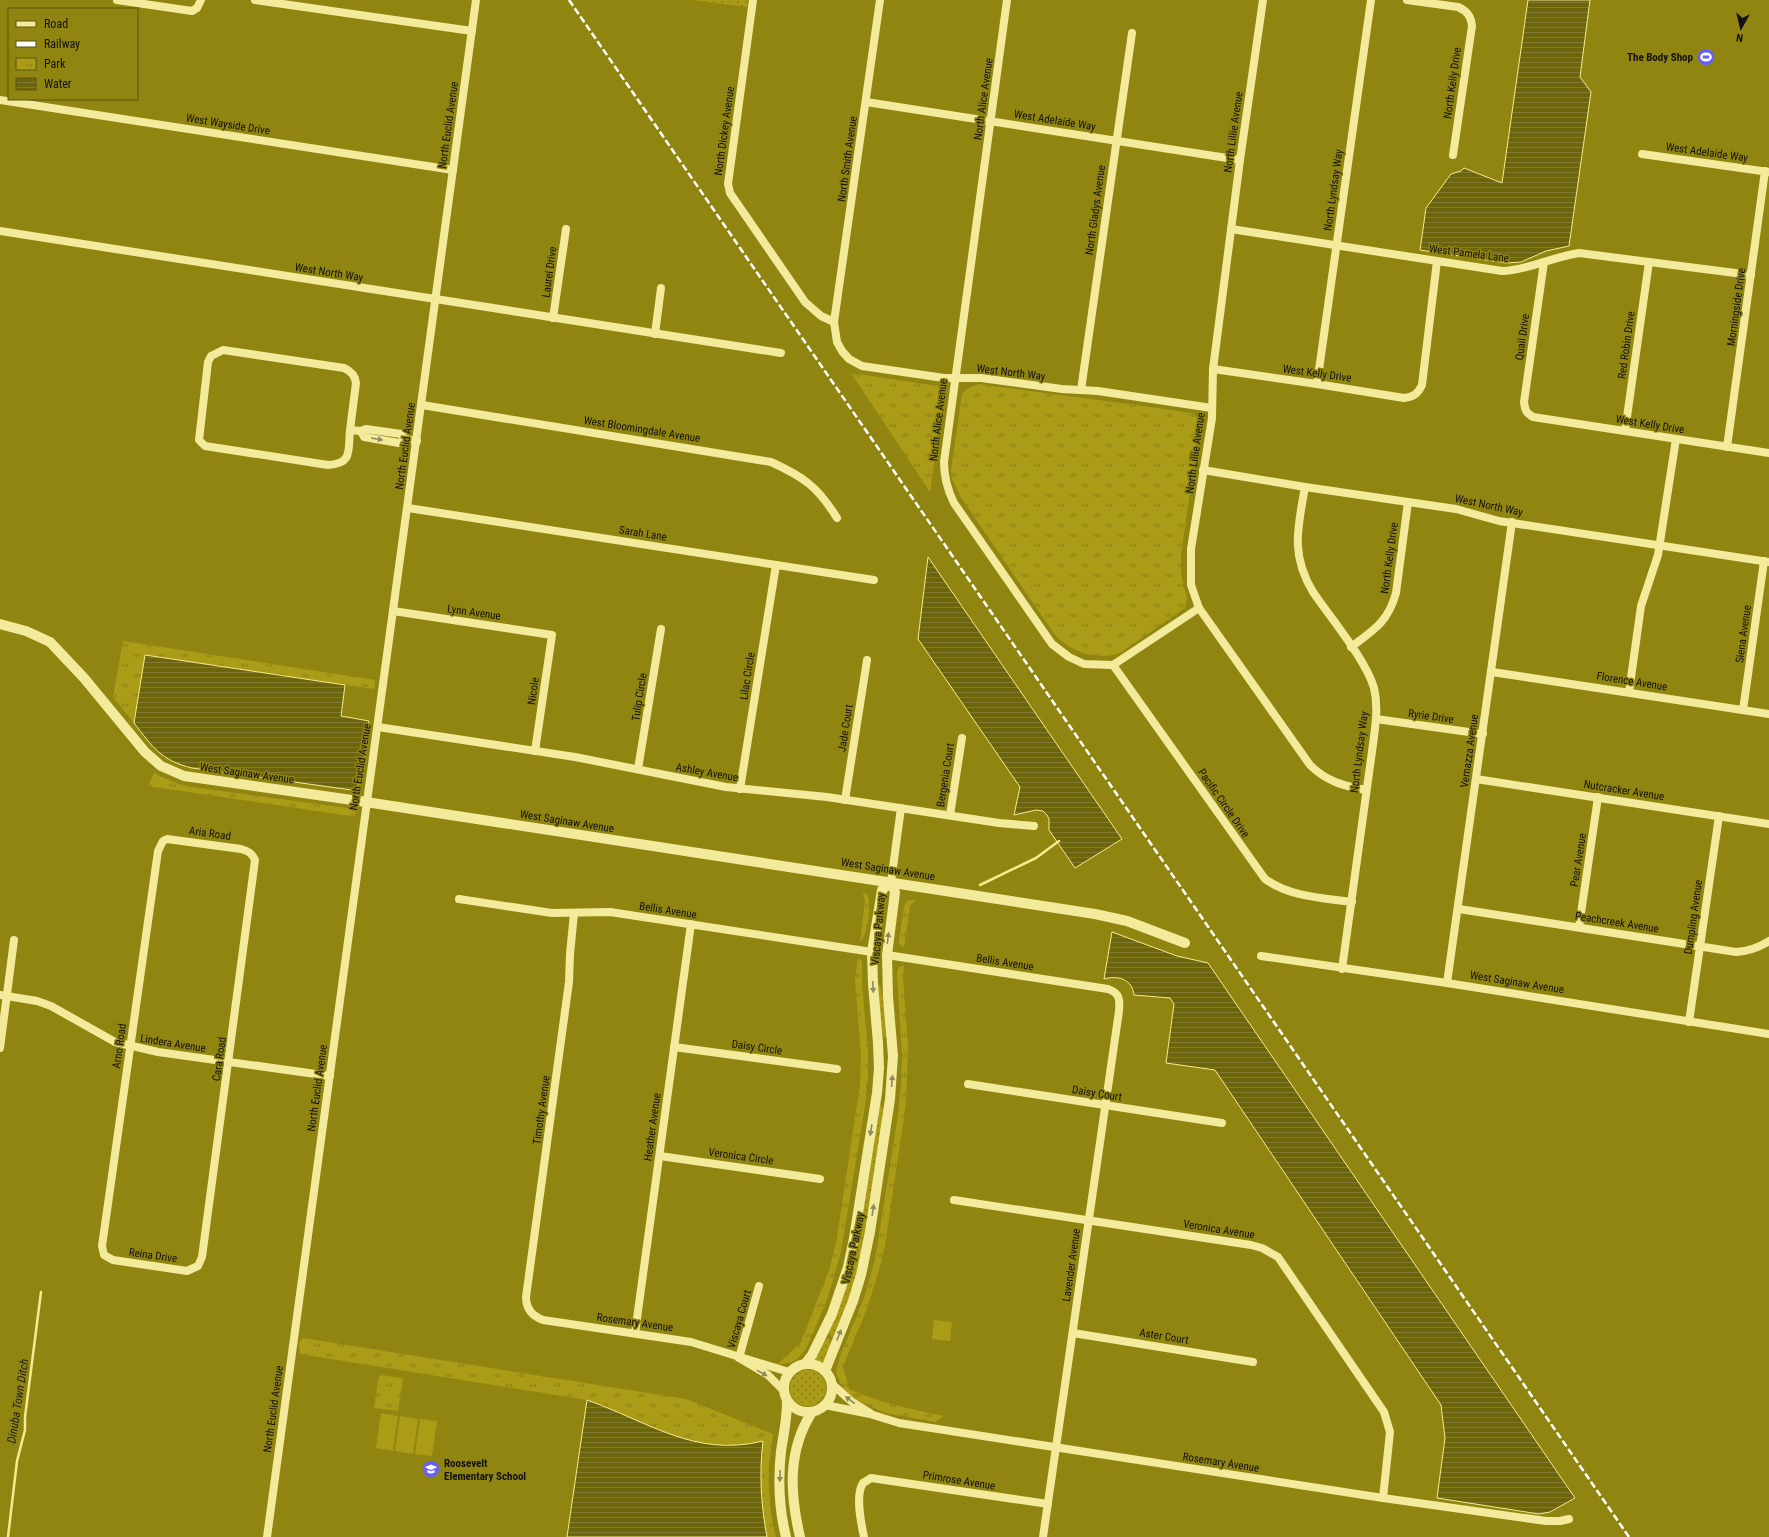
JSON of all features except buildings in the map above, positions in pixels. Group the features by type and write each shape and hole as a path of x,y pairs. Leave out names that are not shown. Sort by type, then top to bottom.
{"street":[{"path":"118,0 192,11 197,8 201,0"},
{"path":"255,0 472,31"},
{"name":"North Euclid Avenue","path":"267,1537 476,0"},
{"name":"North Dickey Avenue","path":"753,0 728,184 730,193 805,302 821,316 834,322"},
{"name":"North Smith Avenue","path":"834,322 880,0"},
{"name":"North Alice Avenue","path":"1007,0 954,379 944,462 944,477 948,491 954,503 1052,644 1069,657 1084,664 1113,665"},
{"name":"North Lillie Avenue","path":"1263,0 1240,160 1213,369 1212,418 1190,563 1191,585 1199,608 1310,765 1320,775 1331,781 1366,790"},
{"name":"North Lyndsay Way","path":"1317,384 1371,0"},
{"name":"North Kelly Drive","path":"1407,0 1464,9 1468,14 1472,26 1453,155"},
{"name":"North Gladys Avenue","path":"1081,390 1132,33"},
{"name":"West Wayside Drive","path":"0,100 453,170"},
{"name":"West Adelaide Way","path":"866,102 1240,160"},
{"name":"West Adelaide Way","path":"1642,154 1767,171"},
{"name":"Morningside Drive","path":"1727,447 1767,171"},
{"name":"Laurel Drive","path":"553,318 566,229"},
{"name":"West Pamela Lane","path":"1231,229 1502,270 1529,268 1564,255 1579,253 1751,275"},
{"name":"West North Way","path":"0,231 781,353"},
{"name":"West Kelly Drive","path":"1213,369 1404,398 1410,397 1416,394 1422,385 1437,261"},
{"name":"Quail Drive","path":"1528,414 1525,409 1524,402 1544,262"},
{"name":"Red Robin Drive","path":"1625,431 1649,262"},
{"path":"655,334 661,288"},
{"name":"West North Way","path":"834,322 837,342 849,359 855,363 954,379 980,378 1212,408"},
{"path":"223,350 344,368 351,371 355,377 356,383 350,430 347,457 344,462 337,465 328,465 205,446 199,440 199,429 208,362 211,356 223,350"},
{"name":"West Bloomingdale Avenue","path":"422,405 771,462 792,472 811,484 826,501 837,518"},
{"name":"West Kelly Drive","path":"1528,414 1533,417 1769,453"},
{"path":"350,430 361,431 366,429 401,434 405,439 417,441"},
{"path":"1629,692 1641,606 1655,566 1660,544 1676,440"},
{"name":"West North Way","path":"1203,470 1304,487 1456,509 1499,521 1767,561"},
{"name":"North Lyndsay Way","path":"1304,487 1297,540 1301,567 1306,581 1365,668 1374,688 1376,719 1342,969"},
{"name":"North Kelly Drive","path":"1351,646 1377,628 1392,608 1396,593 1408,502"},
{"name":"Sarah Lane","path":"408,508 874,580"},
{"name":"Vernazza Avenue","path":"1447,983 1512,522"},
{"name":"Siena Avenue","path":"1743,710 1767,561"},
{"name":"Lilac Circle","path":"740,789 776,565"},
{"path":"1113,665 1199,608"},
{"name":"Lynn Avenue","path":"393,611 552,635"},
{"name":"West Saginaw Avenue","path":"0,624 26,631 50,642 84,678 145,752 161,766 184,776 366,802 1112,917 1185,943"},
{"name":"Tulip Circle","path":"638,769 661,629"},
{"name":"Nicole","path":"535,751 552,635"},
{"name":"Jade Court","path":"845,800 867,660"},
{"name":"Pacific Circle Drive","path":"1113,665 1265,879 1276,887 1290,892 1352,902"},
{"name":"Florence Avenue","path":"1492,672 1769,714"},
{"name":"Ryrie Drive","path":"1376,719 1483,734"},
{"name":"Ashley Avenue","path":"378,727 535,751 638,769 703,784 845,800 1015,825 1034,826"},
{"name":"Bergenia Court","path":"950,816 962,738"},
{"name":"Nutcracker Avenue","path":"1476,779 1769,824"},
{"name":"Pear Avenue","path":"1579,927 1598,797"},
{"path":"891,882 901,808"},
{"name":"Dumpling Avenue","path":"1689,1022 1719,816"},
{"name":"Aria Road","path":"162,841 174,839 241,849 248,851 253,855"},
{"name":"Arno Road","path":"104,1255 102,1246 130,1046 158,851 162,841"},
{"name":"Cara Road","path":"198,1266 202,1257 256,866 253,855"},
{"name":"Viscaya Parkway","path":"805,1364 812,1355 832,1314 848,1267 854,1238 877,1093 878,1043 873,991 872,952 882,890 891,882 895,892 887,955 888,997 893,1056 890,1099 864,1263 853,1301 825,1371"},
{"name":"Bellis Avenue","path":"459,899 540,912 610,912 872,952"},
{"name":"Peachcreek Avenue","path":"1458,909 1736,952 1758,948 1769,941"},
{"name":"Timothy Avenue","path":"528,1310 526,1297 569,982 574,913"},
{"name":"Heather Avenue","path":"635,1333 691,924"},
{"path":"0,1048 4,996 14,940"},
{"name":"Bellis Avenue","path":"887,955 1108,989 1115,991 1118,996"},
{"name":"West Saginaw Avenue","path":"1261,956 1342,969 1447,983 1769,1034"},
{"name":"Lindera Avenue","path":"4,996 37,1001 51,1006 104,1036 130,1046 229,1063 330,1076"},
{"name":"Lavender Avenue","path":"1043,1537 1104,1106 1119,1011 1118,996"},
{"path":"878,1043 884,1053 882,1093 890,1099"},
{"name":"Daisy Circle","path":"674,1047 838,1069"},
{"name":"Daisy Court","path":"968,1084 1222,1123"},
{"name":"Veronica Circle","path":"660,1156 820,1179"},
{"name":"Veronica Avenue","path":"954,1200 1088,1219 1251,1245 1262,1248 1278,1257 1384,1412 1390,1432 1383,1498"},
{"name":"Reina Drive","path":"104,1255 113,1260 188,1271 198,1266"},
{"name":"Viscaya Court","path":"739,1358 759,1286"},
{"name":"Rosemary Avenue","path":"528,1310 543,1320 691,1342 739,1358 755,1361 789,1372"},
{"name":"Aster Court","path":"1073,1333 1253,1362"},
{"name":"Rosemary Avenue","path":"739,1358 768,1375 783,1390"},
{"path":"786,1537 782,1517 780,1482 782,1450 787,1422 787,1401 783,1390 784,1380 789,1372 796,1367 805,1364 816,1365 825,1371 832,1384 831,1395 825,1405 812,1412 799,1436 795,1453 793,1472 794,1502 800,1537"},
{"name":"Rosemary Avenue","path":"832,1384 852,1402 865,1409 870,1414"},
{"path":"787,1401 797,1410 812,1412"},
{"name":"Rosemary Avenue","path":"825,1405 870,1414 899,1423 1056,1448 1546,1522 1569,1519"},
{"name":"Primrose Avenue","path":"864,1537 860,1510 860,1491 861,1486 868,1479 875,1478 1048,1504"}],"green space":[{"path":"692,0 748,0 747,7"},
{"path":"851,373 937,386 942,389 944,393 930,492"},
{"path":"979,384 1195,414 1200,422 1181,555 1181,574 1187,599 1185,608 1120,653 1111,655 1102,656 1085,653 1069,646 1055,635 960,496 952,479 951,470 962,394 969,388"},
{"path":"123,641 375,680 374,689 145,655 134,723 113,697"},
{"path":"154,773 178,784 191,787 348,808 355,812 357,817 148,786"},
{"path":"863,892 867,894 869,911 865,933 860,942 865,902"},
{"path":"915,900 910,906 904,948 899,944 899,941 904,907 906,902"},
{"path":"858,958 862,961 862,986 868,1050 868,1075 865,1106 841,1252 827,1300 806,1349 792,1362 777,1365 801,1342 830,1268 837,1237 860,1085 861,1055 855,980"},
{"path":"904,965 903,979 908,1046 906,1103 885,1245 867,1309 843,1366 849,1389 895,1405 944,1416 935,1422 886,1413 855,1400 843,1389 836,1372 840,1356 864,1298 875,1260 898,1115 902,1055 897,974 898,968"},
{"path":"876,985 880,985 885,1008 888,1037 884,1037 880,1022"},
{"path":"880,1103 884,1110 865,1240 854,1288 833,1337 826,1334 838,1307"},
{"path":"934,1320 952,1322 950,1341 932,1339"},
{"path":"825,1337 832,1341 824,1363 814,1359"},
{"path":"303,1338 686,1399 773,1434 769,1465 769,1483 771,1510 776,1537 767,1537 762,1508 760,1482 762,1441 738,1445 715,1445 693,1441 651,1427 587,1400 300,1354 299,1343"},
{"path":"812,1370 821,1375 825,1381 825,1395 821,1401 812,1406 804,1406 795,1401 791,1395 790,1384 795,1375 801,1371"},
{"path":"379,1375 403,1378 398,1411 374,1408"},
{"path":"381,1413 398,1416 393,1451 376,1448"},
{"path":"400,1416 418,1419 413,1454 395,1451"},
{"path":"420,1419 437,1421 432,1456 415,1454"}],"water":[{"path":"1528,0 1590,0 1580,77 1591,92 1569,246 1546,251 1521,262 1506,263 1420,250 1426,208 1451,174 1461,171 1464,168 1502,183"},
{"path":"928,557 1122,839 1075,868 1049,830 1049,819 1043,811 1036,810 1014,815 1020,787 918,639"},
{"path":"145,655 345,685 341,716 369,721 361,782 352,790 192,768 181,765 165,757 152,746 134,723"},
{"path":"1112,932 1177,956 1208,963 1575,1498 1550,1512 1539,1514 1437,1498 1445,1438 1441,1405 1215,1070 1166,1063 1174,1004 1170,998 1134,995 1130,985 1124,980 1119,978 1104,979"},
{"path":"587,1400 651,1427 693,1441 715,1445 738,1445 763,1441 761,1489 767,1537 567,1537"}],"waterway":[{"path":"980,885 1036,858 1059,841"},
{"name":"Dinuba Town Ditch","path":"8,1537 17,1461 25,1430 25,1417 41,1292"}],"railway":[{"path":"569,0 1629,1537"}],"place":[{"name":"The Body Shop","path":"1706,57"},
{"name":"Roosevelt Elementary School","path":"431,1469"}]}
